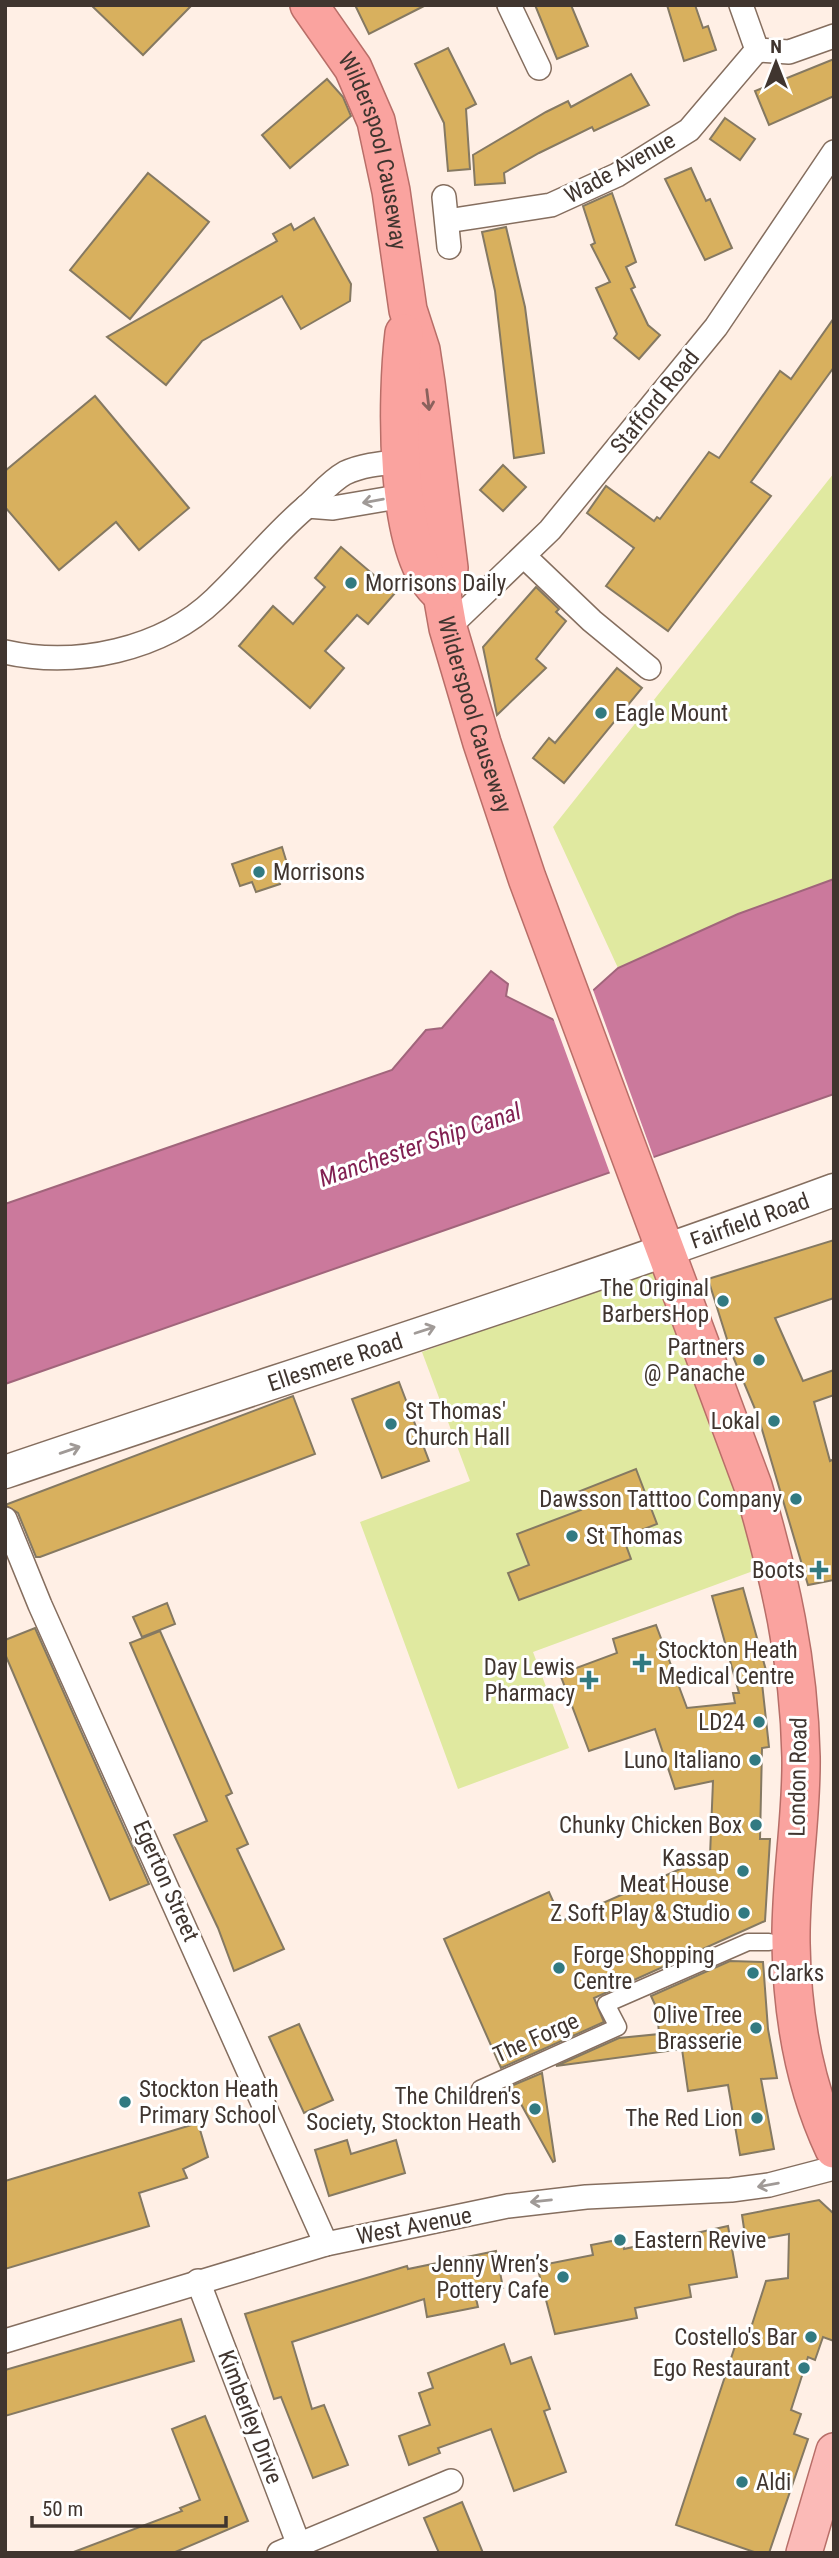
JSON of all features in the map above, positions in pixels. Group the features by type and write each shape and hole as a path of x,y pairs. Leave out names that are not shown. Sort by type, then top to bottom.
{"highway":[{"name":"Wilderspool Causeway","path":"310,6 353,68 376,121 391,191 408,310 421,350 420,476 414,550 445,611 527,878 638,1181"},
{"name":"London Road","path":"638,1181 752,1486 775,1560 792,1635 797,1673 801,1760 791,1942 795,2003 806,2071 818,2116 834,2150"}],"main road":[{"name":"Fairfield Road","path":"665,1252 834,1190"},
{"name":"Ellesmere Road","path":"5,1472 665,1252"},
{"path":"804,2553 834,2451"}],"street":[{"path":"509,5 539,68"},
{"path":"741,5 757,50 789,52 834,36"},
{"name":"Wade Avenue","path":"447,221 551,205 617,175 689,130 757,50"},
{"name":"Stafford Road","path":"445,611 525,557 716,327 834,152"},
{"path":"444,197 449,247"},
{"path":"5,652 41,658 93,656 120,650 168,631 213,602 277,530 327,486 345,474 368,466 420,476"},
{"path":"307,506 333,508 420,476"},
{"path":"525,557 593,621 649,668"},
{"name":"Egerton Street","path":"5,1519 40,1605 326,2244"},
{"name":"The Forge","path":"480,2089 618,2027 606,2004 748,1942 769,1942"},
{"name":"West Avenue","path":"5,2341 326,2244 529,2202 731,2190 787,2181 834,2168"},
{"name":"Kimberley Drive","path":"198,2281 293,2550"},
{"path":"293,2550 451,2481"}],"green space":[{"path":"834,473 834,879 738,914 618,968 553,827"},
{"path":"661,1265 772,1564 533,1652 569,1748 458,1789 360,1522 470,1481 422,1352"}],"water":[{"name":"Manchester Ship Canal","path":"834,879 834,1094 5,1384 5,1204 392,1070 426,1030 442,1028 491,971 508,984 506,996 558,1022 618,968 738,914"}],"pier":[{"path":"592,987 655,1161 611,1176 552,1015 558,1018"}],"building":[{"path":"91,5 192,5 143,55"},
{"path":"355,5 426,5 369,34"},
{"path":"535,5 571,5 588,46 557,59"},
{"path":"667,5 695,5 703,28 708,26 716,50 684,61"},
{"path":"448,48 476,104 466,109 470,169 448,171 444,123 415,64"},
{"path":"834,59 834,96 769,125 755,91"},
{"path":"631,74 649,105 594,131 592,127 539,153 504,173 505,183 475,185 473,155 546,112 568,101 571,107"},
{"path":"327,79 343,97 351,116 290,168 262,135"},
{"path":"725,118 755,139 740,160 710,139"},
{"path":"691,168 706,201 710,199 732,248 705,260 665,179"},
{"path":"148,173 209,222 130,319 70,270"},
{"path":"612,193 636,262 626,267 635,287 631,289 648,325 660,335 639,359 614,338 617,334 596,288 610,282 591,245 595,243 583,206"},
{"path":"314,218 351,284 350,301 301,329 282,296 202,341 166,385 107,337 277,241 273,234 291,224 294,230"},
{"path":"506,227 525,307 544,453 514,458 495,291 482,232"},
{"path":"834,318 834,367 751,482 771,496 668,631 606,586 634,548 587,513 606,486 654,521 657,517 660,519 709,452 719,458 780,371 791,379"},
{"path":"95,396 189,508 139,550 116,522 59,570 5,507 5,471"},
{"path":"503,465 526,487 503,511 480,490"},
{"path":"341,547 395,593 368,624 357,615 325,651 344,668 310,708 239,646 273,606 293,624 325,587 315,578"},
{"path":"536,587 559,609 556,612 566,621 536,659 546,668 497,715 483,647"},
{"name":"Eagle Mount","path":"617,668 642,688 564,783 533,758 549,738 555,743"},
{"name":"Morrisons","path":"282,847 289,870 277,874 280,884 256,892 252,882 240,886 232,864"},
{"path":"834,1240 834,1298 775,1318 803,1381 834,1370 834,1395 814,1402 830,1461 834,1459 834,1580 808,1585 758,1416 731,1352 708,1279"},
{"path":"399,1382 429,1461 382,1478 352,1399"},
{"path":"293,1396 315,1454 40,1557 36,1557 18,1513 5,1505"},
{"name":"St Thomas","path":"636,1469 657,1524 623,1537 631,1559 519,1600 508,1573 529,1565 517,1534 581,1510 575,1493"},
{"path":"743,1588 769,1681 762,1683 769,1747 762,1748 760,1839 770,1839 765,1921 594,1998 604,2022 501,2068 444,1939 549,1892 562,1921 710,1856 713,1781 675,1789 655,1729 589,1751 560,1674 617,1653 613,1639 656,1625 687,1708 735,1703 733,1693 739,1693 712,1596"},
{"path":"167,1603 175,1624 142,1637 133,1617"},
{"path":"35,1628 149,1884 110,1900 5,1654 5,1640"},
{"path":"160,1631 232,1793 226,1796 248,1844 237,1849 284,1949 234,1971 218,1928 174,1835 207,1821 130,1643"},
{"path":"730,1961 763,1962 768,2029 777,2078 761,2079 774,2149 740,2155 728,2085 688,2091 682,2049 556,2066 619,2038 659,2034 657,2009 651,1996"},
{"path":"299,2024 333,2100 304,2113 269,2037"},
{"name":"The Children's Society, Stockton Heath","path":"542,2073 555,2161 553,2162 511,2086"},
{"path":"198,2123 208,2157 183,2169 187,2178 139,2193 149,2226 5,2269 5,2181"},
{"path":"347,2140 351,2154 396,2140 405,2173 329,2196 315,2150"},
{"path":"819,2200 834,2214 834,2341 823,2337 815,2360 808,2357 791,2410 801,2414 794,2434 808,2439 769,2553 757,2553 676,2525 739,2334 748,2337 766,2281 788,2278 789,2234 746,2242 742,2215"},
{"path":"728,2226 737,2277 689,2285 691,2297 635,2308 637,2318 555,2334 537,2266 593,2255 591,2245 622,2239 624,2249"},
{"path":"496,2251 503,2288 475,2294 478,2307 427,2317 424,2299 292,2342 312,2409 324,2405 348,2465 313,2478 281,2397 274,2399 245,2314 407,2266 408,2269"},
{"path":"181,2319 194,2361 5,2416 5,2370"},
{"path":"504,2344 511,2364 531,2357 550,2409 544,2411 566,2472 514,2491 491,2429 438,2448 440,2453 409,2465 399,2436 430,2425 419,2393 433,2388 428,2373"},
{"path":"205,2416 248,2521 173,2553 71,2553 182,2511 180,2508 200,2500 172,2429"},
{"path":"462,2502 483,2553 439,2553 424,2518"}],"place":[{"name":"Morrisons Daily","path":"351,583"},
{"name":"Eagle Mount","path":"601,713"},
{"name":"Morrisons","path":"259,872"},
{"name":"The Original BarbersHop","path":"723,1301"},
{"name":"Partners @ Panache","path":"759,1360"},
{"name":"Lokal","path":"774,1421"},
{"name":"St Thomas' Church Hall","path":"391,1424"},
{"name":"Dawsson Tatttoo Company","path":"796,1499"},
{"name":"St Thomas","path":"572,1536"},
{"name":"Boots","path":"819,1570"},
{"name":"Stockton Heath Medical Centre","path":"642,1663"},
{"name":"Day Lewis Pharmacy","path":"589,1680"},
{"name":"LD24","path":"759,1722"},
{"name":"Luno Italiano","path":"755,1760"},
{"name":"Chunky Chicken Box","path":"756,1825"},
{"name":"Kassap Meat House","path":"743,1871"},
{"name":"Z Soft Play & Studio","path":"744,1913"},
{"name":"Forge Shopping Centre","path":"559,1968"},
{"name":"Clarks","path":"753,1973"},
{"name":"Olive Tree Brasserie","path":"756,2028"},
{"name":"Stockton Heath Primary School","path":"125,2102"},
{"name":"The Children's Society, Stockton Heath","path":"535,2109"},
{"name":"The Red Lion","path":"757,2118"},
{"name":"Eastern Revive","path":"620,2240"},
{"name":"Jenny Wren’s Pottery Cafe","path":"563,2277"},
{"name":"Costello's Bar","path":"811,2337"},
{"name":"Ego Restaurant","path":"804,2368"},
{"name":"Aldi","path":"742,2482"}]}
